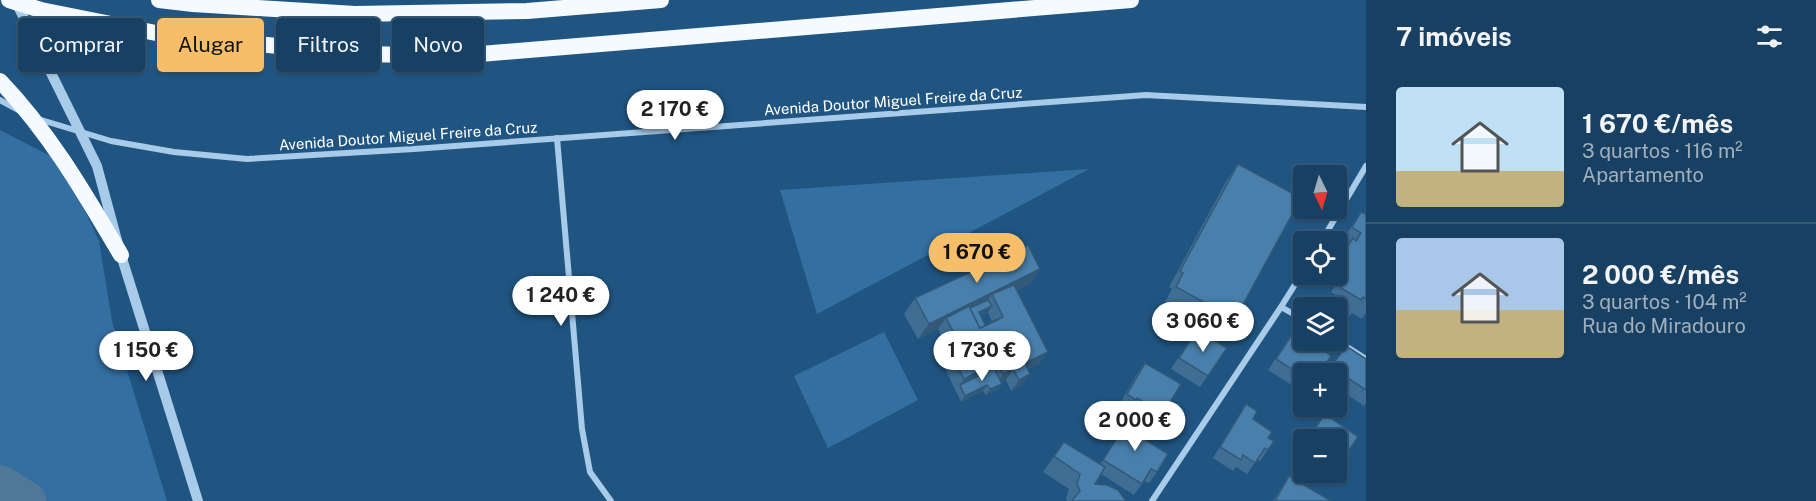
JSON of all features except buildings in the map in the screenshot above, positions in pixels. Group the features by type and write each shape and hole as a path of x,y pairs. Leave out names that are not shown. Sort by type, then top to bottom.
{"highway":[{"path":"9,0 41,10 171,36 364,54 457,56 1131,0"},
{"path":"159,0 355,14 527,11 661,0"},
{"path":"0,81 23,105 50,140 121,255"}],"street":[{"path":"15,0 97,166 121,255 198,501"},
{"name":"Avenida Doutor Miguel Freire da Cruz","path":"0,100 26,115 111,141 174,152 247,159 1146,95 1366,107"},
{"path":"557,138 582,429 590,472 611,501"},
{"path":"1328,231 1366,166"},
{"path":"1152,501 1295,285"},
{"path":"1281,307 1293,314"},
{"path":"1347,347 1366,359"}],"shaded area":[{"path":"0,130 62,162 99,241 112,321 167,501 0,501"},
{"path":"1089,169 817,314 780,190"},
{"path":"884,332 918,400 828,448 794,376"}],"waterway":[{"path":"0,485 26,501"}]}
